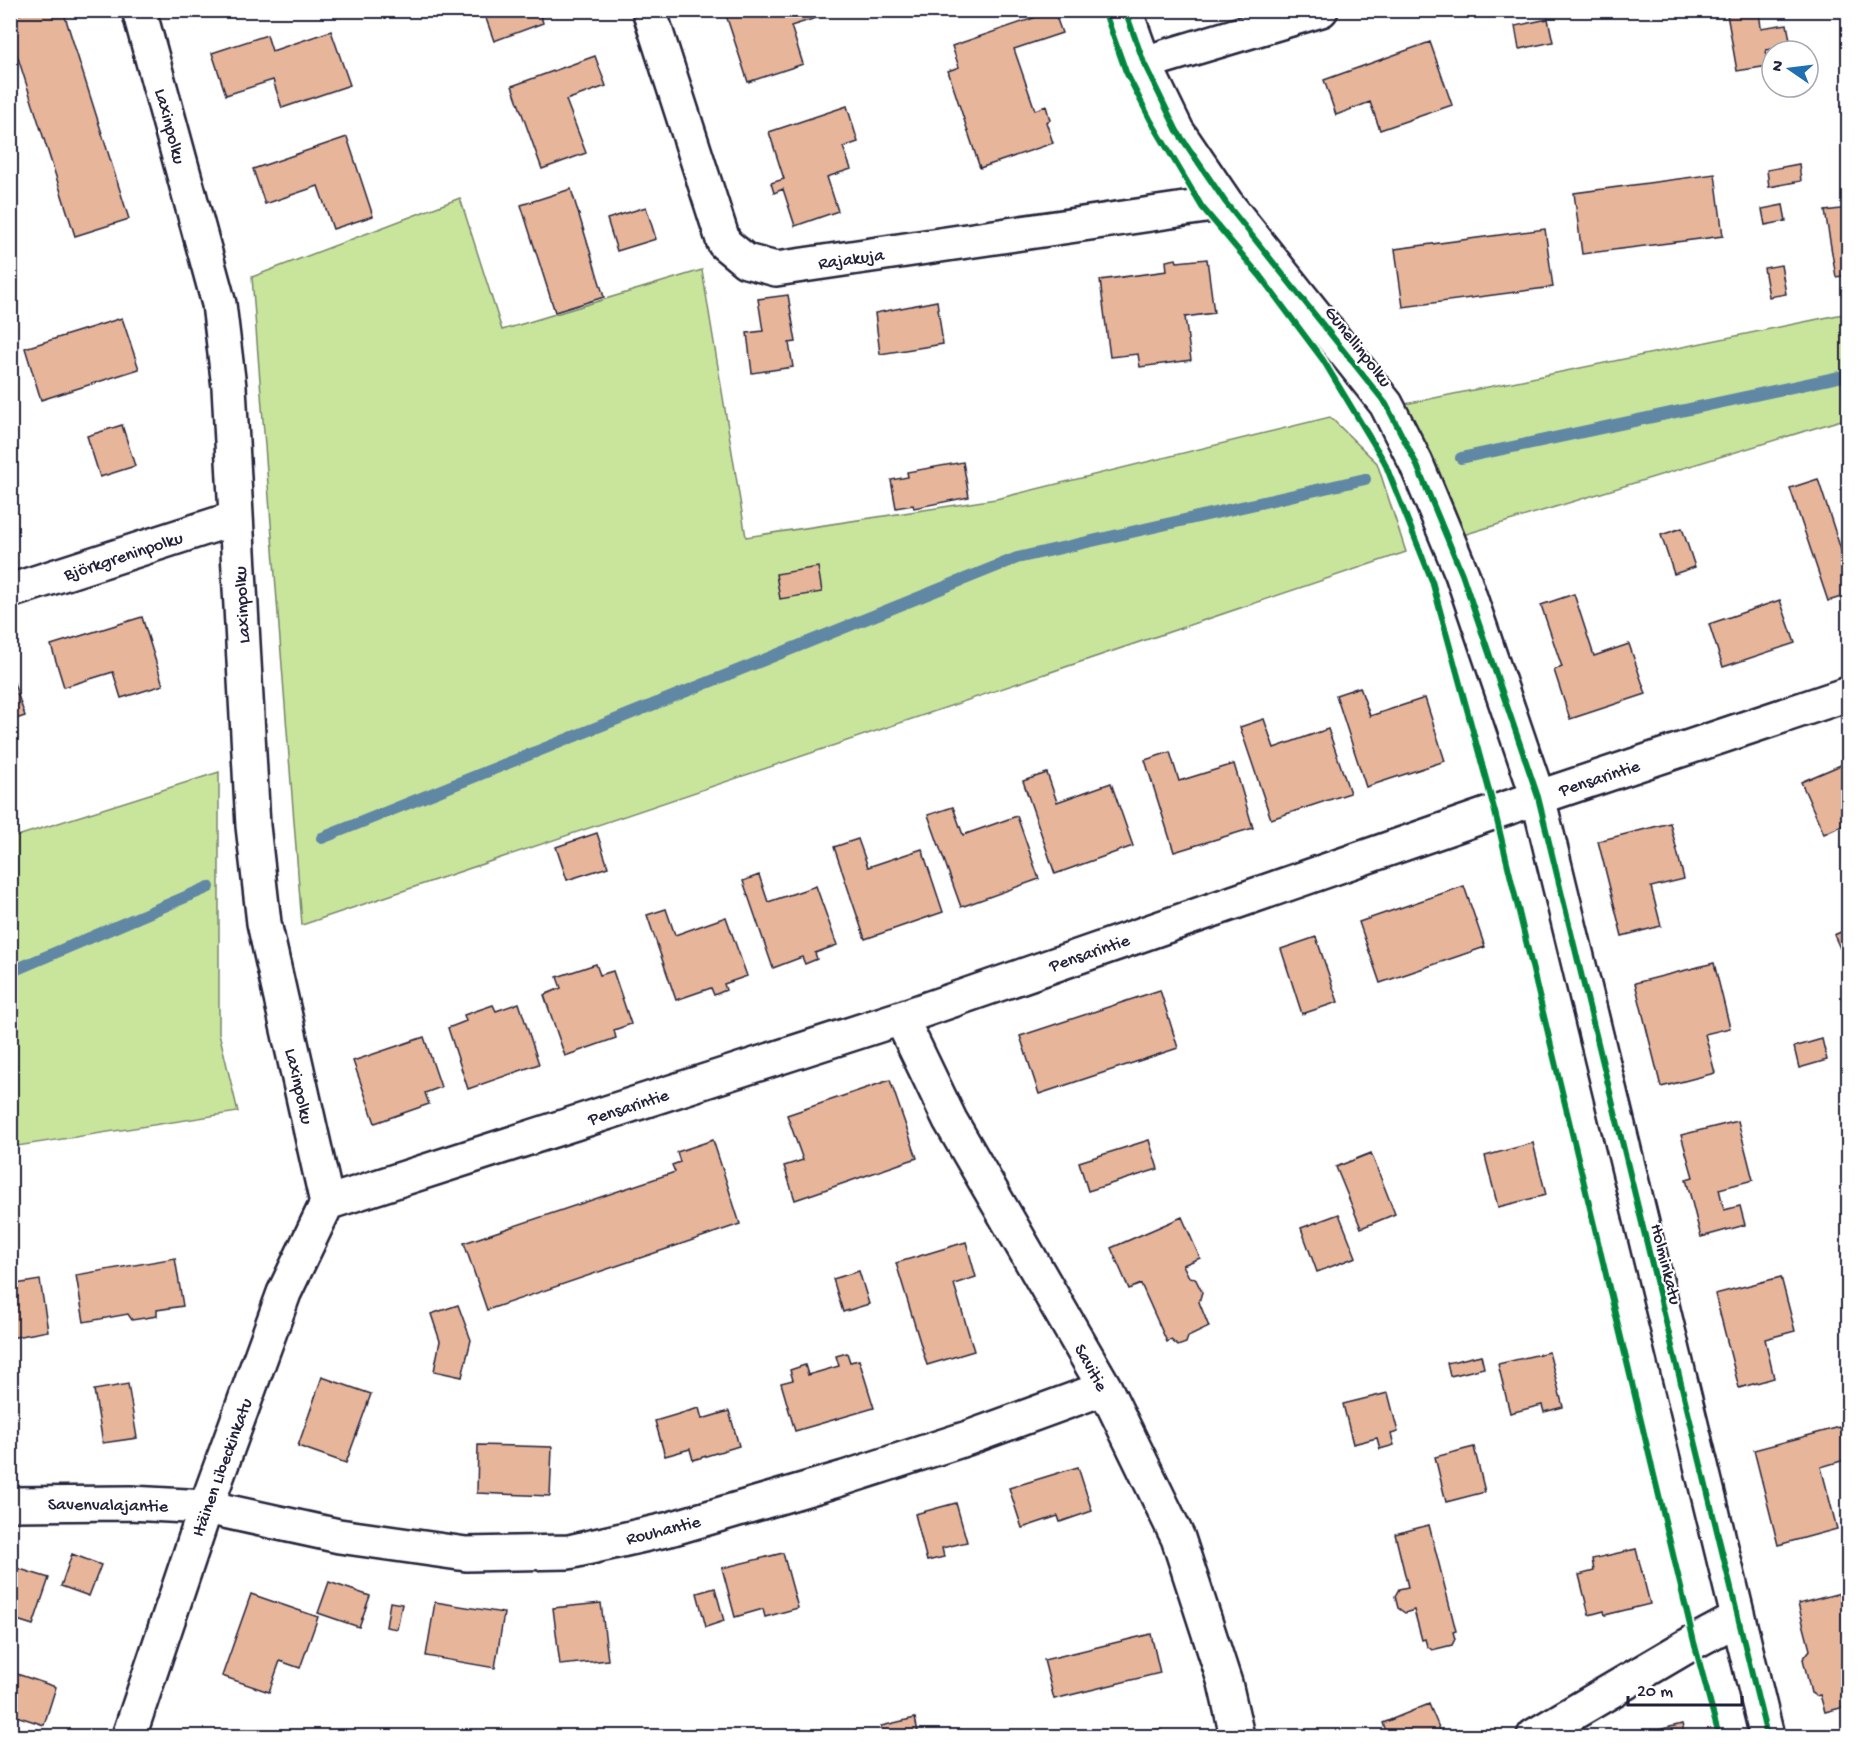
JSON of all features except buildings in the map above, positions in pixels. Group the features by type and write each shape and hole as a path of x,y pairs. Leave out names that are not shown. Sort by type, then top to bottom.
{"street":[{"name":"Laxinpolku","path":"139,10 219,304 229,387 253,826 264,923 327,1203"},
{"name":"Rajakuja","path":"649,10 724,243 746,261 776,269 1226,204"},
{"name":"Gunellinpolku","path":"1125,10 1144,63 1178,131 1226,204 1386,404 1416,463 1462,574 1538,797"},
{"path":"1144,63 1321,10"},
{"name":"Björkgreninpolku","path":"10,591 236,518"},
{"name":"Pensarintie","path":"327,1203 901,1017 1538,797 1848,694"},
{"name":"Holminkatu","path":"1538,797 1767,1737"},
{"name":"Savitie","path":"901,1017 950,1120 1105,1388 1178,1538 1226,1683 1237,1737"},
{"name":"Itäinen Libeckinkatu","path":"129,1737 206,1507 284,1293 327,1203"},
{"name":"Rouhantie","path":"206,1507 339,1536 466,1554 569,1552 670,1529 844,1478 968,1438 1105,1388"},
{"name":"Savenvalajantie","path":"10,1504 130,1503 206,1507"},
{"path":"1534,1737 1737,1619"}],"green space":[{"path":"460,198 502,330 702,270 746,537 996,499 1330,417 1377,463 1406,552 302,925 252,277"},
{"path":"1848,313 1848,418 1463,535 1451,501 1405,404"},
{"path":"219,772 219,1033 238,1112 11,1147 11,838"}],"waterway":[{"path":"1461,458 1848,375"},
{"path":"322,838 1017,558 1365,479"},
{"path":"10,972 209,887"}],"cycle path":[{"path":"1104,10 1126,72 1151,121 1202,207 1260,276 1323,360 1384,461 1432,581 1495,812 1694,1642 1719,1736"},
{"path":"1125,10 1144,63 1177,131 1226,203 1386,404 1416,463 1462,574 1538,797 1767,1736"}]}
